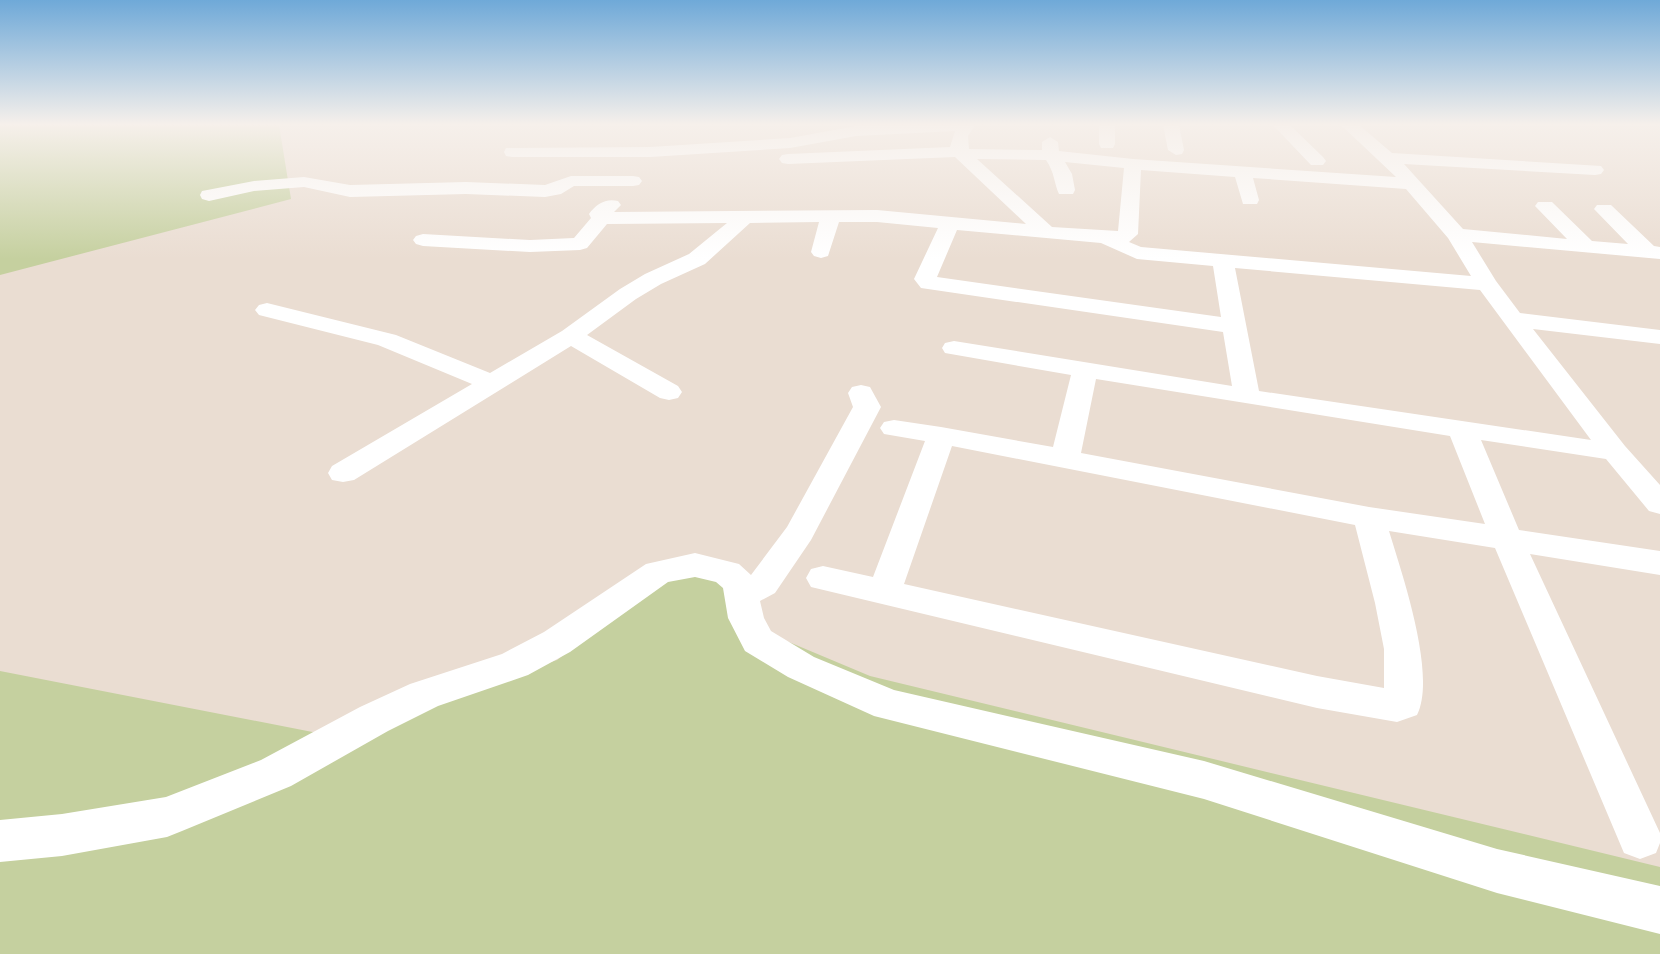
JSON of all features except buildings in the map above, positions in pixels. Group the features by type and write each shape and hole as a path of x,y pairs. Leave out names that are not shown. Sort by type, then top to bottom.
{"street":[{"path":"566,182 569,170"},
{"path":"423,240 502,245 574,245 583,242 601,218 599,214 618,198 640,170"},
{"path":"978,170 1045,231"},
{"path":"1062,170 1065,174 1066,190"},
{"path":"601,218 744,218 831,215 899,217 1045,231 1109,240 1123,238 1128,234 1133,170"},
{"path":"1219,170 1413,184"},
{"path":"1399,170 1457,235 1486,284 1615,452 1660,504"},
{"path":"1583,170 1595,170"},
{"path":"1242,171 1250,200"},
{"path":"209,195 254,186 304,182 350,191 455,188 545,192 554,190 566,182 633,181"},
{"path":"1545,206 1586,246"},
{"path":"1604,209 1654,252"},
{"path":"820,252 831,215"},
{"path":"343,473 571,336 636,289 698,259 744,218"},
{"path":"950,222 925,279 929,284 1234,326"},
{"path":"1457,235 1654,252"},
{"path":"1109,240 1137,253 1486,284"},
{"path":"1223,261 1247,397"},
{"path":"267,310 387,340 491,383"},
{"path":"1513,319 1660,337"},
{"path":"571,336 669,392"},
{"path":"954,348 1247,397 1615,452"},
{"path":"1065,458 1085,369"},
{"path":"743,594 763,584 800,532 867,406 861,393"},
{"path":"894,428 1065,458 1369,517 1660,563"},
{"path":"1462,430 1507,539 1640,838"},
{"path":"884,593 941,435"},
{"path":"823,578 1317,692 1397,706 1402,704 1403,699 1402,649 1393,603 1369,517"},
{"path":"0,841 62,835 167,817 276,772 374,718 424,695 515,665 557,642 658,572 695,565 727,572 739,583 746,618 758,641 801,667 888,705 1204,780 1497,872 1660,910"}],"green space":[{"path":"0,170 286,170 291,199 0,275"},
{"path":"681,565 746,575 753,627 870,676 1660,867 1660,954 0,954 0,671 343,738 445,697 557,660"}]}
